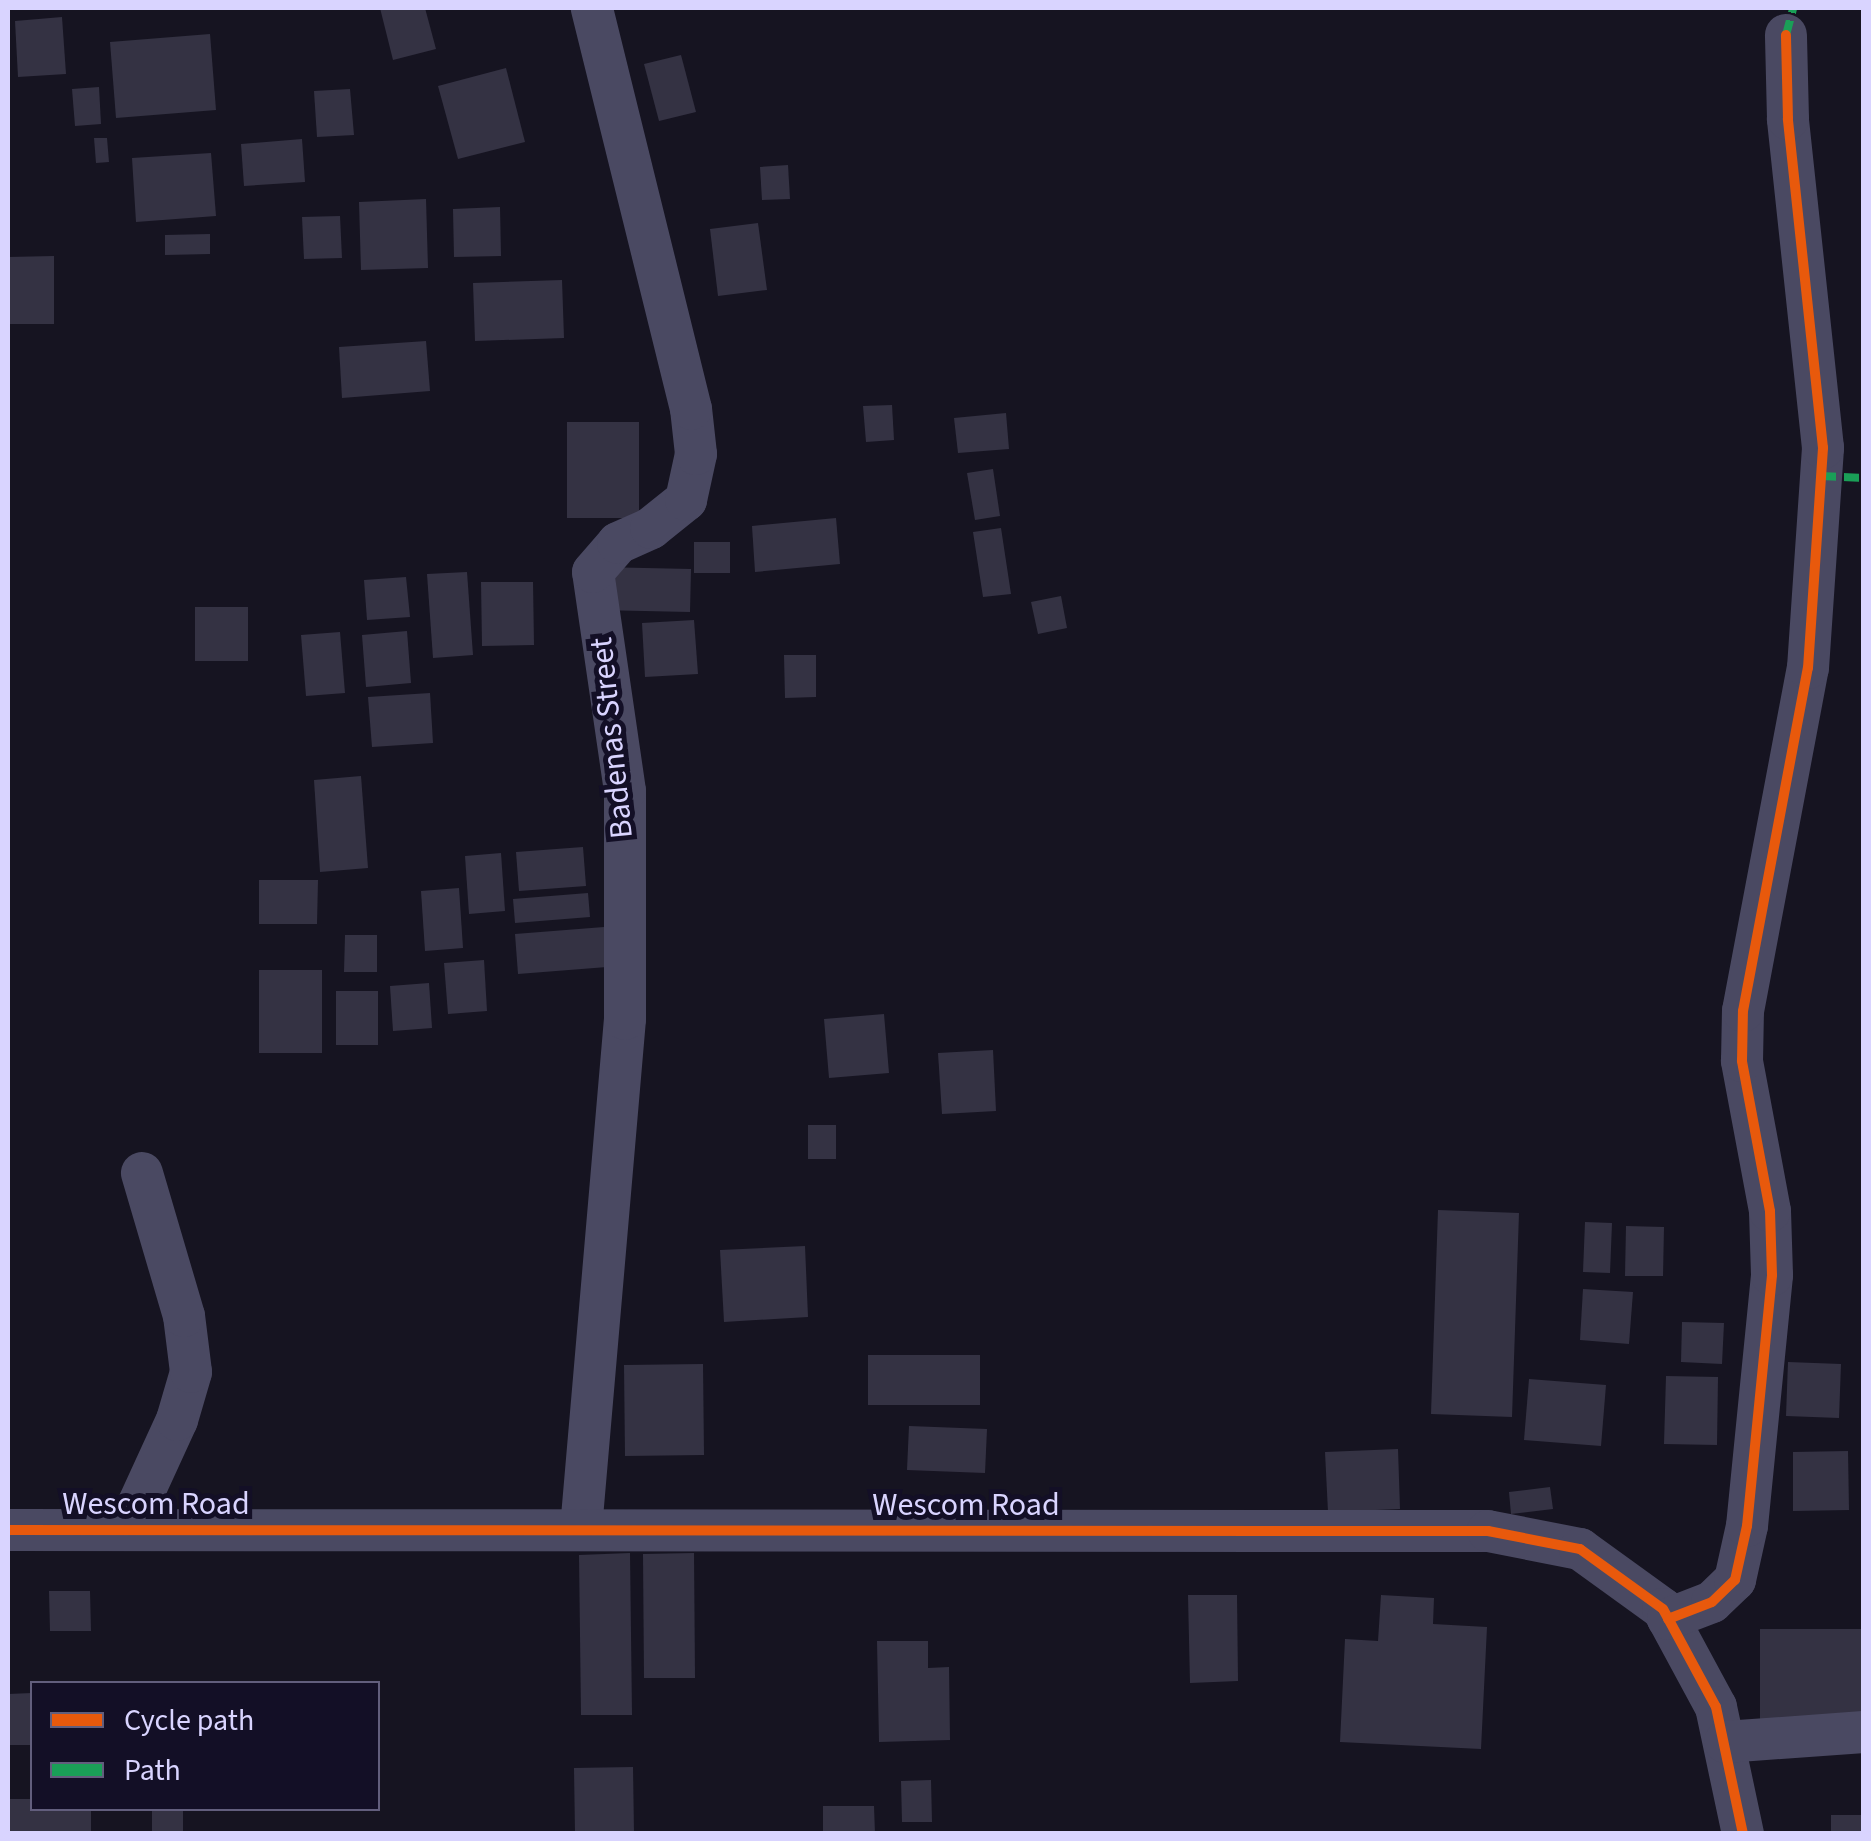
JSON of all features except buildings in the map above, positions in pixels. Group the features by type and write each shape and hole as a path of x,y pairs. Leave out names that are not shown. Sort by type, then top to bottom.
{"street":[{"name":"Badenas Street","path":"581,1529 624,1020 624,791 593,572 618,543 651,528 686,500 696,454 691,409 592,8"},
{"path":"1668,1618 1712,1602 1735,1580 1747,1526 1772,1275 1770,1211 1742,1061 1744,1011 1808,668 1822,448 1788,120 1786,35"},
{"path":"127,1530 177,1420 191,1372 184,1316 142,1173"},
{"name":"Wescom Road","path":"8,1530 1488,1531 1580,1549 1668,1618 1716,1707 1743,1834"},
{"path":"1726,1742 1864,1732"}],"marked path":[{"path":"1786,35 1793,8"},
{"path":"1821,476 1864,478"}],"cycle path":[{"path":"1668,1619 1712,1602 1735,1580 1747,1526 1772,1275 1770,1211 1742,1061 1743,1011 1808,668 1823,448 1788,119 1786,35"},
{"path":"8,1530 1488,1531 1580,1549 1663,1609 1716,1707 1743,1834"}]}
